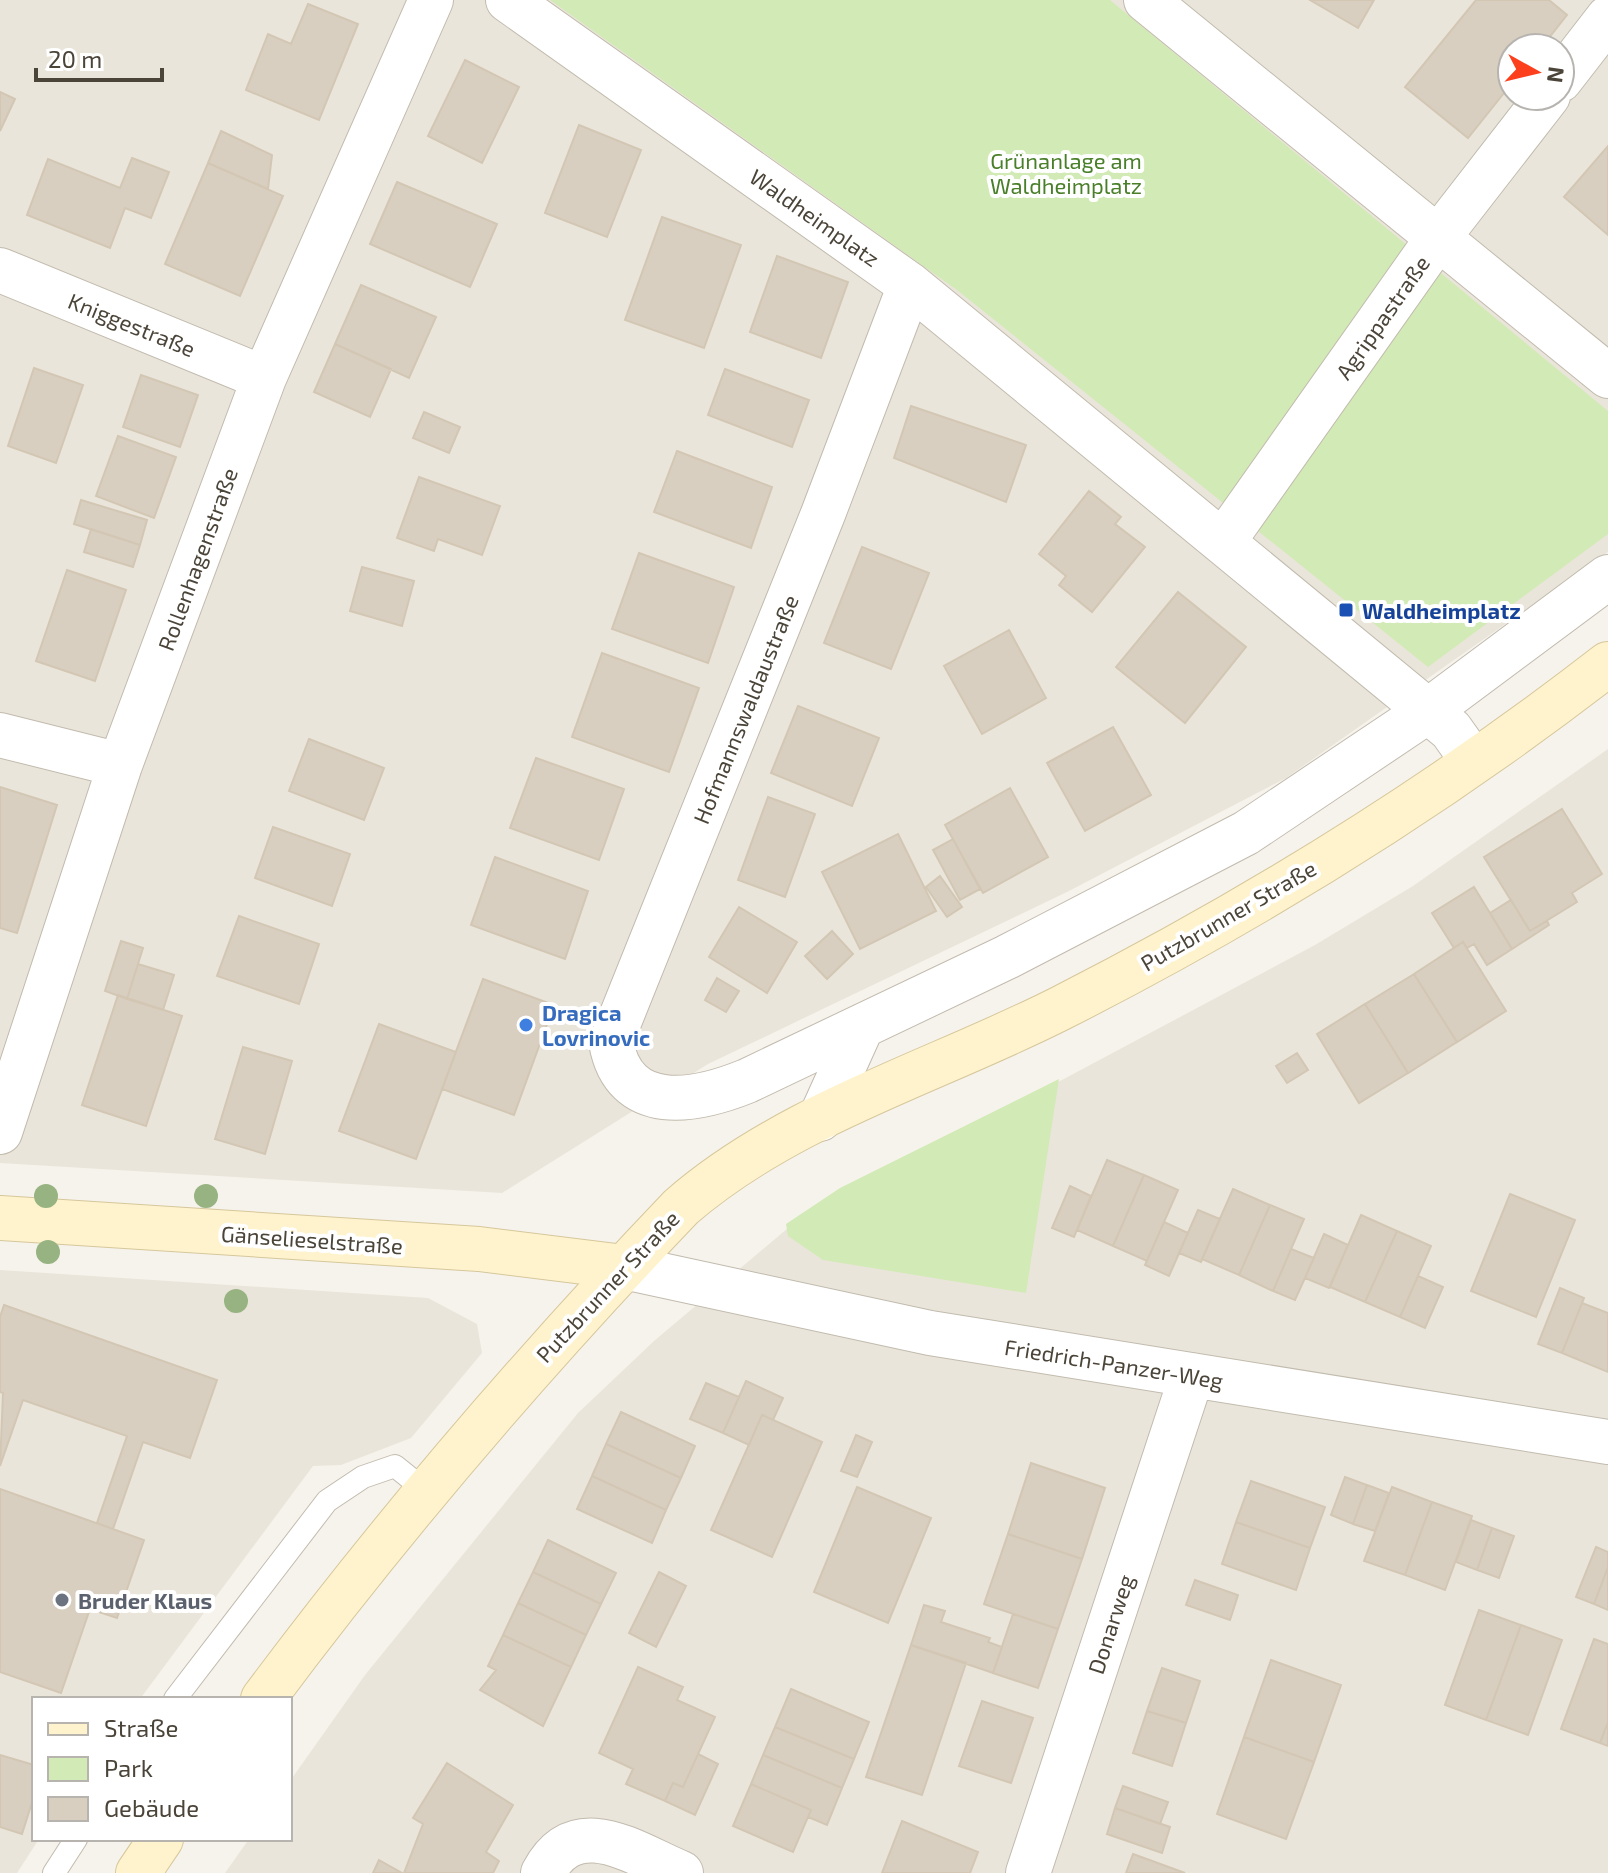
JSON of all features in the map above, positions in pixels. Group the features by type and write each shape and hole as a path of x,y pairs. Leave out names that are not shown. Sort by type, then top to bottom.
{"main road":[{"name":"Putzbrunner Straße","path":"265,1697 426,1491 536,1361 707,1184 820,1119 1061,1008 1257,901 1473,761 1608,664"},
{"name":"Gänselieselstraße","path":"0,1218 479,1249 624,1267"},
{"path":"138,1873 160,1841"}],"street":[{"name":"Rollenhagenstraße","path":"0,1132 120,765 264,378 431,0"},
{"name":"Waldheimplatz","path":"508,0 910,285 1451,730 1473,761"},
{"path":"1146,0 1608,376"},
{"path":"1576,59 1608,18"},
{"name":"Agrippastraße","path":"1223,542 1437,239 1536,112"},
{"name":"Kniggestraße","path":"0,270 264,378"},
{"name":"Hofmannswaldaustraße","path":"862,1026 708,1097 677,1099 643,1091 614,1060 611,1042 823,514 910,285"},
{"path":"820,1119 862,1026 1007,957 1246,833 1428,711 1608,577"},
{"path":"0,735 120,765"},
{"name":"Friedrich-Panzer-Weg","path":"624,1267 930,1333 1608,1442"},
{"name":"Donarweg","path":"1028,1873 1192,1375"},
{"path":"543,1873 559,1848 575,1840 600,1840 681,1873"}],"lane":[{"path":"177,1697 327,1501 363,1477 395,1466 426,1491"},
{"path":"54,1873 75,1841"}],"shaded area":[{"path":"0,0 1608,0 1608,552 1286,778 1067,892 708,1064 502,1193 0,1163"},
{"path":"1608,749 1608,1873 225,1873 248,1841 292,1841 292,1778 365,1675 578,1413 654,1341 794,1223 1315,945 1413,886"},
{"path":"0,1270 428,1298 477,1324 482,1353 411,1438 341,1465 313,1466 141,1697 32,1697 32,1841 38,1841 17,1873 0,1873"}],"green space":[{"name":"Grünanlage am Waldheimplatz","path":"550,0 1110,0 1608,411 1608,534 1428,667 957,290"},
{"path":"1059,1079 1026,1293 823,1260 788,1236 786,1224 840,1188"}],"building":[{"path":"1310,0 1374,0 1358,28"},
{"path":"1476,0 1549,0 1567,15 1554,32 1496,32 1496,103 1468,138 1405,87"},
{"path":"308,4 358,24 319,120 246,90 268,34 291,44"},
{"path":"465,60 519,87 482,163 428,136"},
{"path":"0,92 15,99 0,131"},
{"path":"579,125 641,150 607,237 545,213"},
{"path":"221,131 272,155 268,189 208,163"},
{"path":"1608,146 1608,235 1564,197"},
{"path":"132,158 169,172 151,218 125,208 110,248 27,215 48,159 120,188"},
{"path":"208,163 283,196 240,296 165,264"},
{"path":"397,182 497,224 470,287 370,244"},
{"path":"662,217 741,245 704,348 625,320"},
{"path":"777,256 848,282 821,358 750,332"},
{"path":"361,285 436,317 409,378 335,344"},
{"path":"335,344 391,369 370,417 314,392"},
{"path":"34,368 83,385 56,463 8,446"},
{"path":"725,369 809,400 792,447 708,415"},
{"path":"141,375 198,395 180,447 123,427"},
{"path":"911,406 1026,445 1006,502 894,458"},
{"path":"424,412 460,427 449,453 413,438"},
{"path":"118,436 176,457 154,518 96,496"},
{"path":"677,451 772,487 751,548 654,512"},
{"path":"419,477 500,506 482,555 438,539 434,551 397,538"},
{"path":"1089,491 1121,517 1115,524 1145,547 1092,612 1059,585 1066,576 1039,554"},
{"path":"81,500 147,520 140,545 74,524"},
{"path":"91,529 140,545 133,567 84,552"},
{"path":"862,547 929,573 891,669 824,643"},
{"path":"639,553 734,587 708,663 612,629"},
{"path":"362,567 414,581 402,626 350,611"},
{"path":"67,570 126,590 95,681 36,661"},
{"path":"1178,592 1246,647 1185,723 1116,667"},
{"path":"1009,630 1046,698 982,734 944,666"},
{"path":"602,653 699,688 669,772 572,737"},
{"path":"798,706 879,738 852,806 771,773"},
{"path":"1113,727 1151,795 1085,831 1047,763"},
{"path":"309,739 384,768 364,820 289,791"},
{"path":"536,758 624,789 599,860 510,828"},
{"path":"0,787 57,805 17,933 0,928"},
{"path":"1010,788 1048,857 983,893 945,825"},
{"path":"768,797 815,814 785,897 738,880"},
{"path":"1562,809 1602,874 1572,893 1577,902 1530,931 1484,857"},
{"path":"273,827 350,854 332,906 255,878"},
{"path":"898,834 936,911 860,949 822,872"},
{"path":"953,839 980,889 960,900 933,850"},
{"path":"495,857 588,891 565,959 471,925"},
{"path":"940,876 962,907 947,917 926,887"},
{"path":"1474,887 1512,949 1487,965 1474,944 1467,948 1463,942 1454,948 1432,913"},
{"path":"1511,900 1530,931 1547,921 1549,925 1512,949 1490,913"},
{"path":"739,907 797,942 767,993 709,957"},
{"path":"239,916 319,944 299,1004 217,976"},
{"path":"832,931 853,954 827,979 805,956"},
{"path":"121,941 143,948 127,999 105,991"},
{"path":"1463,942 1506,1011 1457,1042 1414,974"},
{"path":"138,964 174,975 163,1010 127,999"},
{"path":"1414,974 1457,1042 1408,1073 1365,1004"},
{"path":"717,978 739,991 726,1012 705,1000"},
{"path":"483,979 554,1005 514,1115 442,1089"},
{"path":"118,995 182,1016 146,1126 82,1105"},
{"path":"1365,1004 1408,1073 1359,1103 1317,1034"},
{"path":"379,1024 456,1052 416,1159 339,1131"},
{"path":"243,1047 292,1061 265,1154 215,1139"},
{"path":"1297,1053 1308,1070 1287,1083 1276,1066"},
{"path":"1107,1160 1144,1175 1113,1246 1077,1230"},
{"path":"1144,1175 1178,1190 1147,1261 1113,1246"},
{"path":"1070,1186 1091,1196 1074,1237 1052,1228"},
{"path":"1233,1189 1270,1205 1239,1275 1202,1259"},
{"path":"1510,1194 1575,1220 1536,1317 1471,1291"},
{"path":"1270,1205 1304,1219 1273,1291 1239,1275"},
{"path":"1198,1210 1220,1219 1201,1262 1179,1253"},
{"path":"1361,1215 1397,1231 1365,1302 1330,1287"},
{"path":"1164,1222 1188,1233 1169,1276 1145,1265"},
{"path":"1397,1231 1431,1246 1400,1317 1365,1302"},
{"path":"1324,1234 1348,1245 1329,1288 1305,1278"},
{"path":"1291,1249 1314,1258 1295,1300 1273,1291"},
{"path":"1418,1276 1443,1287 1425,1328 1400,1317"},
{"path":"1560,1288 1584,1298 1562,1353 1538,1344"},
{"path":"1582,1303 1608,1313 1608,1372 1562,1353"},
{"path":"4,1305 217,1380 190,1458 143,1442 113,1529 97,1523 127,1436 23,1400 0,1466 3,1393 0,1392 0,1317"},
{"path":"746,1381 783,1398 773,1420 762,1415 749,1445 723,1433"},
{"path":"706,1383 739,1397 723,1433 690,1419"},
{"path":"621,1412 695,1446 681,1478 606,1444"},
{"path":"762,1415 822,1442 772,1557 711,1530"},
{"path":"856,1435 872,1442 857,1477 841,1471"},
{"path":"606,1444 681,1478 666,1510 592,1476"},
{"path":"1031,1463 1105,1488 1082,1559 1008,1534"},
{"path":"592,1476 666,1510 652,1543 577,1509"},
{"path":"1345,1477 1367,1485 1353,1524 1331,1515"},
{"path":"1251,1481 1325,1507 1310,1548 1236,1522"},
{"path":"1367,1485 1389,1493 1375,1531 1353,1524"},
{"path":"857,1487 931,1518 888,1623 814,1592"},
{"path":"1392,1487 1432,1502 1405,1575 1364,1561"},
{"name":"Bruder Klaus","path":"0,1489 144,1540 117,1618 90,1609 61,1693 0,1672"},
{"path":"1432,1502 1472,1516 1445,1590 1405,1575"},
{"path":"1471,1520 1492,1528 1477,1570 1456,1562"},
{"path":"1236,1522 1310,1548 1296,1590 1222,1564"},
{"path":"1492,1528 1514,1536 1499,1578 1477,1570"},
{"path":"1008,1534 1082,1559 1058,1629 984,1604"},
{"path":"548,1540 616,1573 601,1604 533,1572"},
{"path":"1596,1547 1608,1552 1608,1567 1594,1604 1576,1597"},
{"path":"1608,1567 1608,1610 1594,1604"},
{"path":"533,1572 601,1604 586,1635 518,1603"},
{"path":"659,1572 686,1586 656,1647 629,1633"},
{"path":"1195,1580 1238,1595 1230,1620 1186,1605"},
{"path":"518,1603 586,1635 571,1667 503,1635"},
{"path":"924,1605 945,1611 941,1622 990,1638 988,1642 1002,1647 993,1673 911,1645"},
{"path":"1479,1610 1521,1625 1486,1720 1445,1705"},
{"path":"1013,1614 1058,1629 1038,1688 993,1673"},
{"path":"1521,1625 1562,1640 1528,1735 1486,1720"},
{"path":"503,1635 571,1667 543,1726 480,1690 496,1670 488,1666"},
{"path":"1594,1639 1608,1644 1608,1722 1600,1743 1561,1729"},
{"path":"911,1645 966,1663 922,1795 866,1777"},
{"path":"1271,1660 1341,1685 1314,1762 1244,1737"},
{"path":"638,1667 683,1687 677,1700 715,1717 683,1787 673,1783 665,1801 626,1784 633,1769 599,1753"},
{"path":"1162,1668 1200,1681 1186,1723 1147,1711"},
{"path":"791,1689 869,1722 854,1759 775,1727"},
{"path":"982,1701 1033,1718 1011,1783 959,1766"},
{"path":"1147,1711 1186,1723 1172,1766 1133,1753"},
{"path":"1608,1722 1608,1746 1600,1743"},
{"path":"775,1727 854,1759 842,1788 763,1755"},
{"path":"1244,1737 1314,1762 1286,1839 1217,1814"},
{"path":"698,1754 718,1764 695,1815 665,1801 673,1783 683,1787"},
{"path":"0,1755 32,1764 32,1802 22,1834 0,1827"},
{"path":"763,1755 842,1788 827,1825 808,1817 811,1810 751,1784"},
{"path":"447,1763 513,1805 486,1852 499,1861 493,1873 404,1873 423,1824 413,1818"},
{"path":"751,1784 811,1810 793,1852 733,1826"},
{"path":"1123,1786 1168,1802 1160,1824 1115,1808"},
{"path":"1115,1808 1170,1827 1162,1853 1107,1834"},
{"path":"902,1821 978,1852 970,1873 882,1873"},
{"path":"1133,1854 1185,1873 1126,1873"},
{"path":"379,1860 402,1873 373,1873"}],"place":[{"name":"Waldheimplatz","path":"1346,610"},
{"name":"Dragica Lovrinovic","path":"526,1025"},
{"name":"Bruder Klaus","path":"62,1600"}]}
